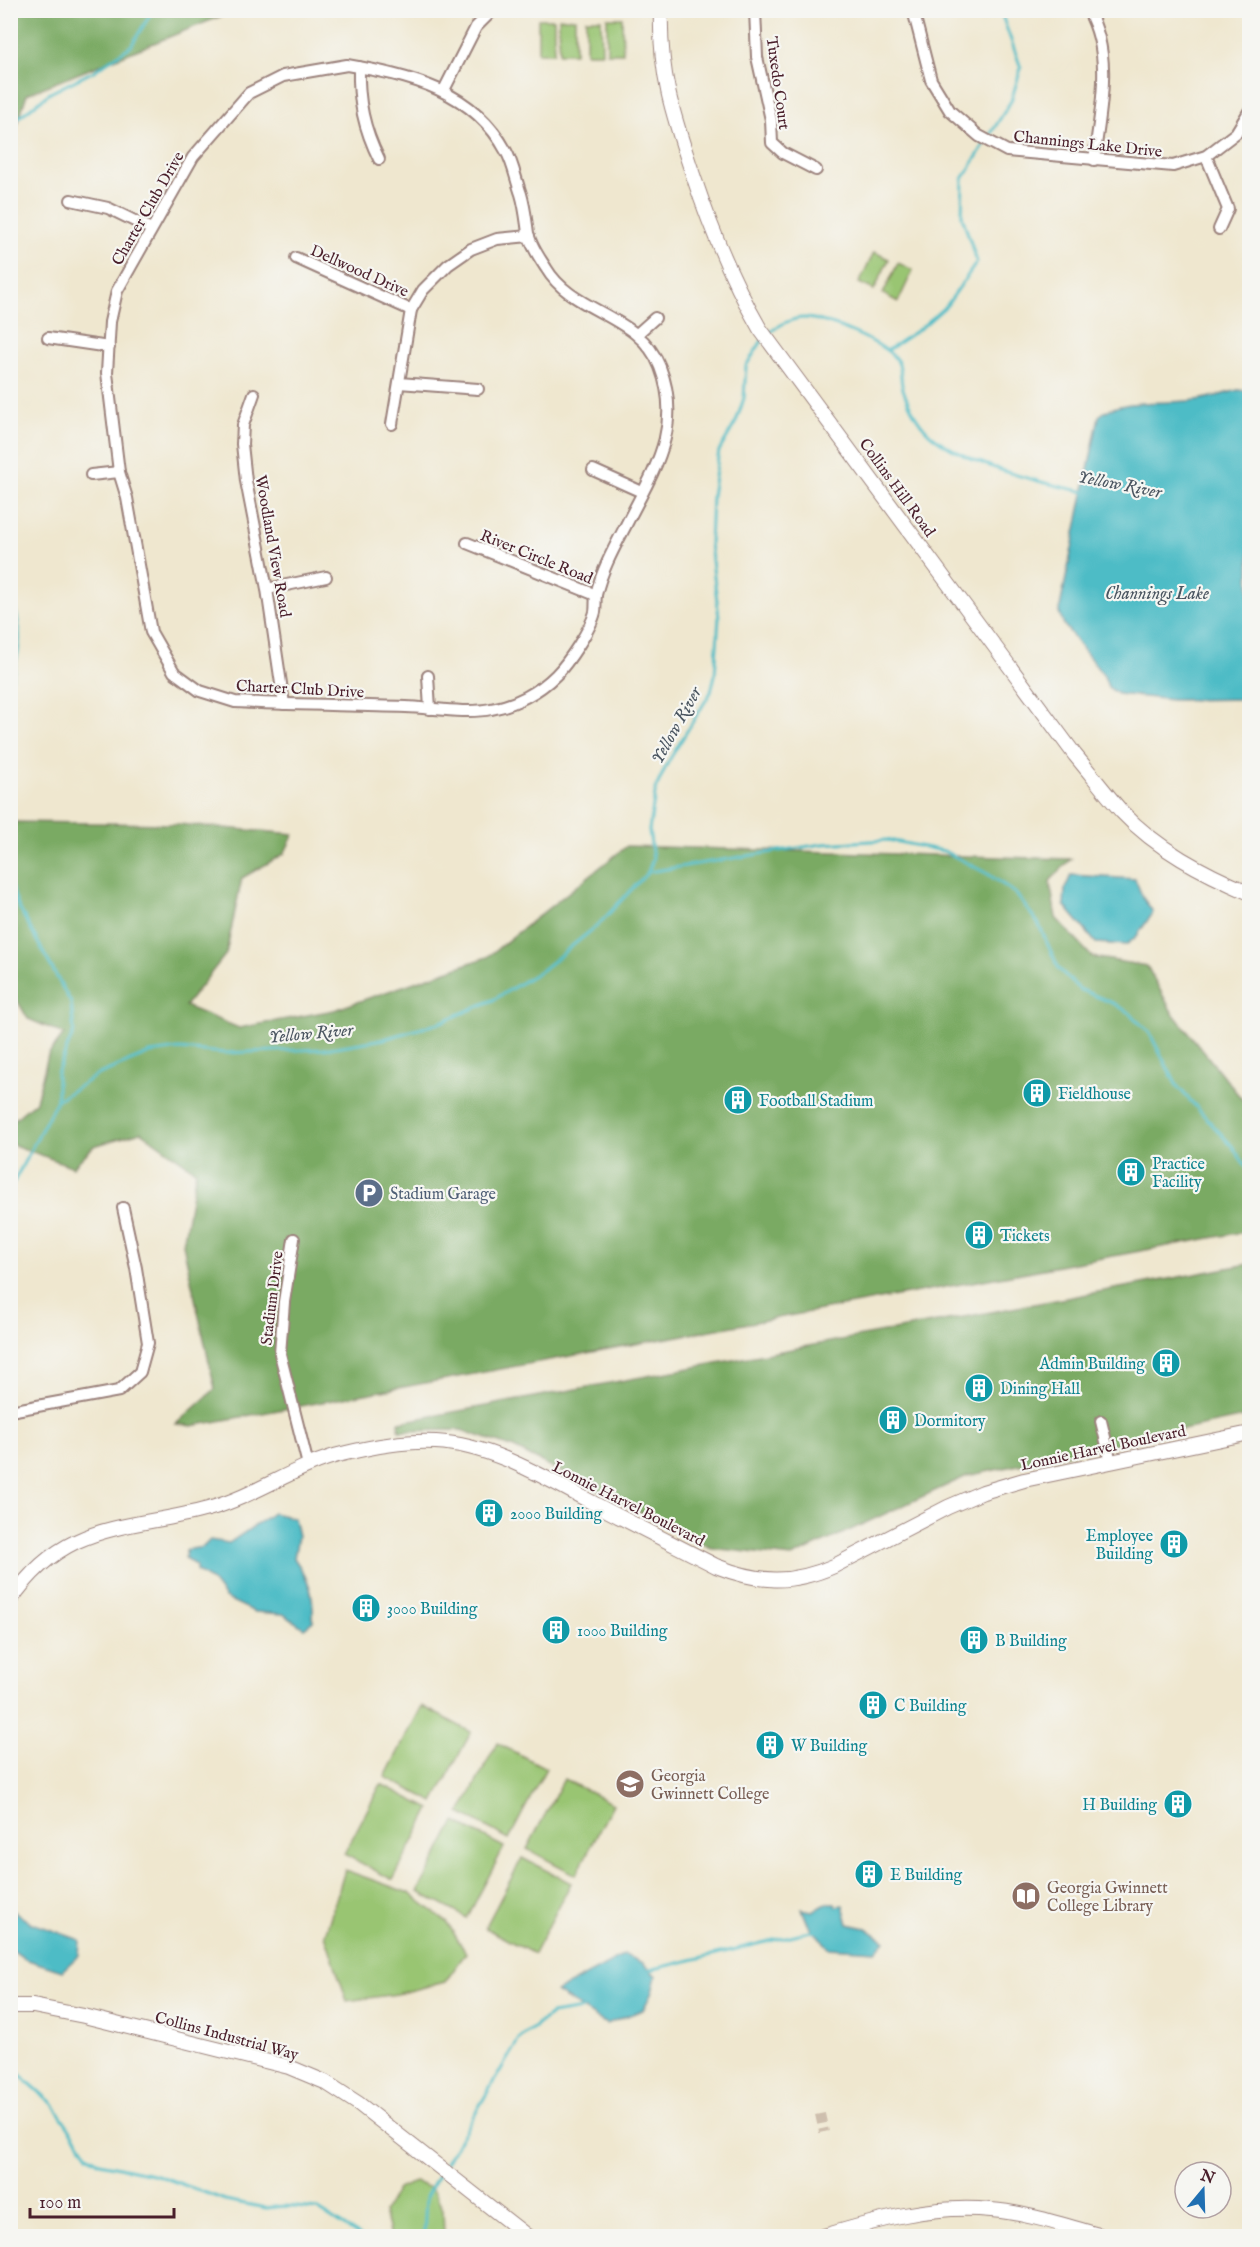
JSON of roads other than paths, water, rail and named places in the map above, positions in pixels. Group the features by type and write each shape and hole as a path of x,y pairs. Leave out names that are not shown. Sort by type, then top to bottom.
{"street":[{"path":"444,90 476,27 493,10"},
{"name":"Collins Hill Road","path":"661,10 661,64 672,116 715,240 734,284 760,329 1075,755 1123,812 1154,840 1191,865 1250,893"},
{"name":"Tuxedo Court","path":"755,10 757,57 771,120 772,143 783,153 816,170"},
{"name":"Channings Lake Drive","path":"913,10 931,80 950,111 979,136 1007,151 1173,166 1206,156 1236,133 1250,110"},
{"path":"1088,10 1102,45 1104,77 1094,160"},
{"name":"Charter Club Drive","path":"347,65 444,90 465,103 490,126 507,153 526,210 529,236 554,280 648,343 660,366 668,395 670,424 664,449 606,566 596,596 595,613 577,647 557,675 532,695 490,710 235,702 200,691 174,672 160,652 151,632 127,498 118,472 107,373 110,322 117,291 193,157 249,93 283,76 347,65"},
{"path":"359,67 359,87 366,133 379,159"},
{"path":"1206,156 1228,209 1220,229"},
{"path":"70,200 108,208 151,229"},
{"path":"392,424 411,310 423,290 448,265 471,249 496,239 529,236"},
{"name":"Dellwood Drive","path":"296,258 411,310"},
{"path":"637,334 656,318"},
{"path":"48,338 109,347"},
{"path":"399,382 478,389"},
{"name":"Woodland View Road","path":"254,394 243,425 242,444 246,481 267,589 284,705"},
{"path":"593,470 642,492"},
{"path":"91,475 118,472"},
{"name":"River Circle Road","path":"467,543 596,596"},
{"path":"267,589 326,577"},
{"path":"428,676 430,709"},
{"path":"10,1411 120,1391 140,1372 148,1343 136,1268 123,1208"},
{"name":"Stadium Drive","path":"294,1239 279,1354 308,1465"},
{"path":"1101,1421 1111,1462"},
{"name":"Lonnie Harvel Boulevard","path":"10,1601 20,1587 50,1557 78,1539 208,1509 242,1497 308,1465 345,1453 401,1443 437,1442 474,1448 541,1476 716,1566 738,1575 780,1581 818,1573 834,1566 983,1492 1024,1480 1250,1433"},
{"name":"Collins Industrial Way","path":"10,2006 33,2006 84,2016 289,2067 325,2082 359,2104 527,2236"},
{"path":"824,2236 877,2220 959,2208 1025,2215 1102,2236"}],"water":[{"name":"Channings Lake","path":"1238,390 1250,391 1249,699 1172,700 1118,694 1108,687 1104,676 1064,625 1059,612 1099,416 1119,406 1196,400"},
{"path":"1071,875 1135,879 1143,898 1153,912 1137,936 1126,945 1096,943 1064,905 1065,889"},
{"path":"273,1513 294,1518 298,1536 294,1558 310,1588 313,1603 313,1621 304,1628 283,1614 255,1612 225,1598 212,1581 196,1571 196,1565 185,1558 186,1550 203,1547 210,1540 229,1543"},
{"path":"829,1903 835,1903 836,1906 843,1905 848,1924 866,1928 885,1941 876,1951 829,1948 808,1924 802,1909 812,1911"},
{"path":"11,1909 29,1922 80,1940 79,1955 62,1971 25,1959 11,1949"},
{"path":"624,1955 643,1963 656,1976 652,1992 643,2010 606,2024 556,1992"}],"waterway":[{"path":"10,124 50,93 94,71 131,46 153,10"},
{"path":"888,350 922,327 947,305 977,262 962,216 963,179 1011,101 1021,68 1000,10"},
{"name":"Yellow River","path":"768,334 784,323 804,318 826,322 855,333 882,348 898,362 902,386 908,403 920,422 935,438 950,448 987,465 1049,484 1086,492"},
{"name":"Yellow River","path":"10,1189 57,1100 97,1075 150,1053 179,1049 225,1053 324,1049 384,1039 439,1023 493,1000 542,970 598,925 648,872 653,859 649,830 656,788 668,762 711,692 715,675 719,617 710,544 712,496 719,451 736,422 744,398 746,366 763,339"},
{"path":"10,594 19,629 19,649 10,684"},
{"path":"648,872 822,844 888,840 944,851 988,874 1015,893 1038,923 1059,969 1079,989 1115,1004 1128,1012 1149,1032 1177,1086 1232,1146 1250,1172"},
{"path":"10,883 17,904 71,1003 74,1031 57,1073 57,1100"},
{"path":"650,1970 815,1930"},
{"path":"444,2166 519,2039 551,2014 582,2009"},
{"path":"10,2066 52,2103 88,2155 100,2163 157,2175 225,2200 266,2208 284,2206 317,2209 360,2236"},
{"path":"424,2236 426,2197 440,2172"}],"tunnel":[{"path":"820,2114 824,2132"}],"place":[{"name":"Fieldhouse","path":"1037,1093"},
{"name":"Football Stadium","path":"738,1100"},
{"name":"Practice Facility","path":"1131,1172"},
{"name":"Stadium Garage","path":"369,1193"},
{"name":"Tickets","path":"979,1235"},
{"name":"Admin Building","path":"1166,1363"},
{"name":"Dining Hall","path":"979,1388"},
{"name":"Dormitory","path":"893,1420"},
{"name":"2000 Building","path":"489,1513"},
{"name":"Employee Building","path":"1174,1544"},
{"name":"3000 Building","path":"366,1608"},
{"name":"1000 Building","path":"556,1630"},
{"name":"B Building","path":"974,1640"},
{"name":"C Building","path":"873,1705"},
{"name":"W Building","path":"770,1745"},
{"name":"Georgia Gwinnett College","path":"630,1784"},
{"name":"H Building","path":"1178,1804"},
{"name":"E Building","path":"869,1874"},
{"name":"Georgia Gwinnett College Library","path":"1026,1896"}]}
